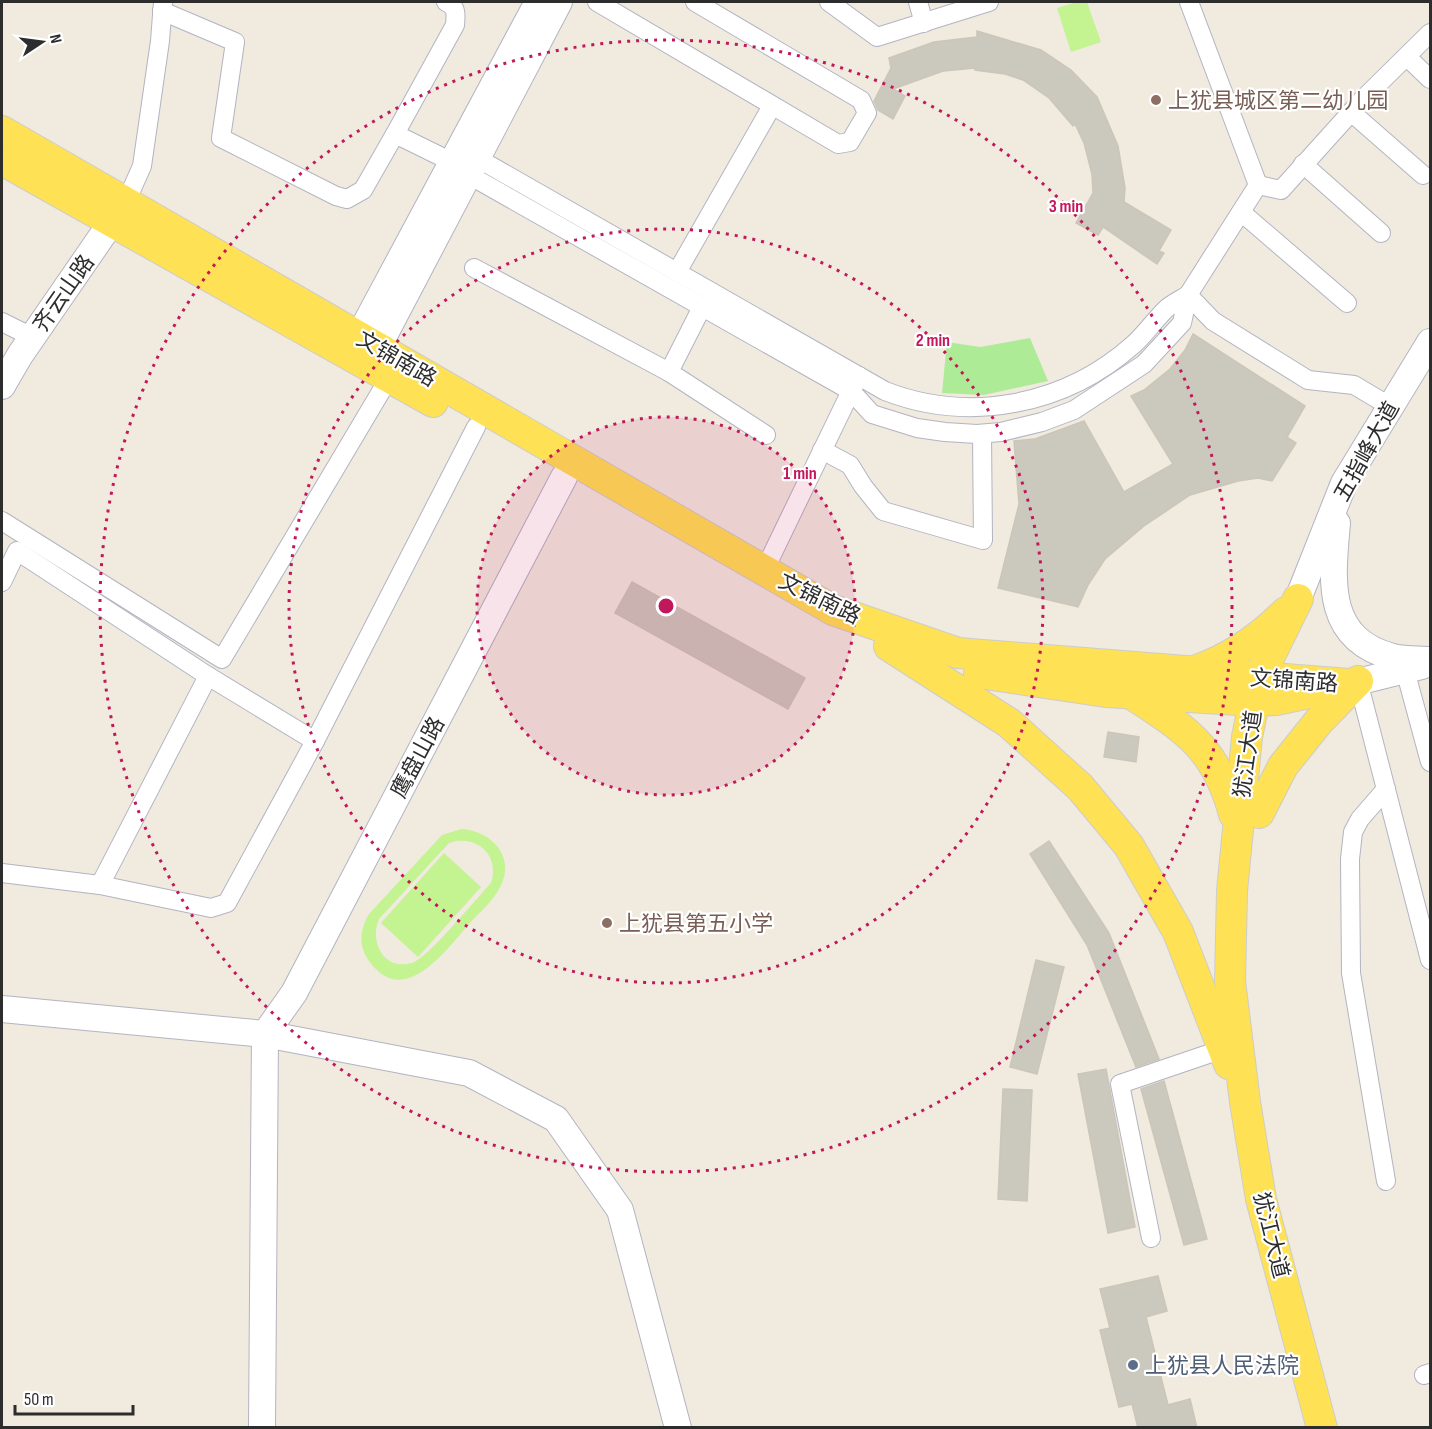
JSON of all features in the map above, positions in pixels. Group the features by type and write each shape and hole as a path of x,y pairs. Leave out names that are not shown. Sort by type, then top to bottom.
{"main road":[{"name":"文锦南路","path":"2,131 119,212 389,378 826,623 959,671 1130,693 1268,689 1354,682"},
{"name":"文锦南路","path":"2,160 119,212 368,342 833,610 958,653 1190,672 1268,689"},
{"path":"1190,672 1224,660 1244,648 1275,624 1298,599"},
{"name":"犹江大道","path":"1298,599 1268,689 1266,737 1232,891 1230,981 1245,1102 1261,1199 1331,1425"},
{"path":"889,646 1009,723 1080,787 1122,837 1179,932 1245,1102"},
{"path":"1130,693 1178,724 1202,748 1221,773 1248,822 1284,766 1319,721 1354,682"},
{"name":"犹江大道","path":"1248,822 1252,892 1250,981 1258,1098 1276,1194 1331,1425"}],"street":[{"path":"119,212 142,166 162,7 235,42 221,138 336,196 347,199 363,190 455,25 457,13 452,5 446,2"},
{"path":"465,163 537,2"},
{"path":"368,342 465,163 559,2"},
{"path":"597,2 838,144 850,142 867,113 861,100 695,2"},
{"path":"829,2 877,38 989,2"},
{"path":"918,2 924,23"},
{"path":"1189,2 1258,185"},
{"path":"1258,185 1281,190 1351,112 1431,33"},
{"path":"1407,57 1431,79"},
{"path":"677,272 772,106"},
{"path":"1351,112 1423,175"},
{"path":"395,134 465,163 677,272 855,384 872,414 923,430 987,434 1042,422 1074,410 1123,380 1154,355 1182,324 1188,295 1258,185"},
{"path":"465,163 702,306 855,384 885,391 915,402 969,409 1019,402 1047,394 1089,377 1139,339 1165,309 1188,295"},
{"path":"1304,164 1381,233"},
{"name":"齐云山路","path":"2,386 32,337 119,212"},
{"path":"1241,212 1347,303"},
{"path":"474,268 669,372 766,435"},
{"path":"1188,295 1213,321 1308,380 1354,385 1391,407"},
{"path":"669,372 702,306"},
{"path":"2,322 32,337"},
{"path":"1139,339 1154,355"},
{"name":"五指峰大道","path":"1298,599 1340,494 1431,342"},
{"path":"2,522 222,659 389,378"},
{"path":"764,571 855,384"},
{"path":"923,430 928,404"},
{"path":"822,450 850,465 883,511 983,540 988,407"},
{"path":"2,873 100,885 211,908 220,907 231,896 315,741 476,427"},
{"name":"鹰盘山路","path":"265,1034 294,993 564,477"},
{"path":"1340,494 1332,574 1335,603 1347,628 1370,648 1395,657 1431,662"},
{"path":"2,582 17,551 208,676 315,741"},
{"path":"1431,662 1354,682 1386,789 1431,960"},
{"path":"1405,670 1431,762"},
{"path":"100,885 208,676"},
{"path":"1386,789 1360,819 1353,832 1350,859 1351,973 1386,1181"},
{"path":"2,1009 265,1034 469,1073 556,1119 620,1210 678,1428"},
{"path":"262,1428 265,1034"},
{"path":"1151,1238 1120,1084 1223,1049"}],"green space":[{"path":"1077,2 1087,2 1101,42 1071,52 1057,8"},
{"path":"1030,338 1048,381 984,395 942,393 947,342 980,347"},
{"path":"461,829 471,830 496,844 504,860 505,870 501,886 449,948 424,971 410,978 396,980 382,975 369,961 363,949 362,932 366,920 442,835","holes":["465,841 481,846 490,858 493,865 491,883 440,940 419,959 412,963 402,964 387,959 381,953 376,937 379,919 449,843"]},
{"path":"444,853 481,887 418,957 381,923"}],"building":[{"path":"977,31 1041,50 1071,70 1097,97 1118,146 1125,188 1124,202 1171,230 1159,251 1164,253 1157,264 1103,227 1098,235 1076,223 1093,193 1092,174 1084,143 1075,124 1073,126 1049,98 1023,80 1005,74 975,70 975,68 943,71 893,89 905,96 893,119 878,110 874,101 891,68 889,58 934,42 977,37"},
{"path":"1193,334 1305,406 1287,437 1296,443 1272,481 1258,478 1238,481 1190,495 1144,526 1105,559 1088,585 1078,607 998,588 1019,504 1014,441 1035,439 1084,421 1124,492 1173,464 1131,396 1144,390 1170,369 1185,350"},
{"path":"632,582 805,678 788,709 615,613"},
{"path":"1108,732 1139,737 1136,762 1104,757"},
{"path":"1049,841 1109,933 1159,1059 1136,1067 1087,945 1030,854"},
{"path":"1036,960 1064,967 1037,1074 1010,1067"},
{"path":"1106,1069 1135,1227 1108,1233 1078,1074"},
{"path":"1164,1081 1207,1239 1184,1245 1141,1089"},
{"path":"1003,1089 1032,1090 1027,1201 998,1199"},
{"name":"上犹县人民法院","path":"1158,1276 1167,1311 1146,1317 1168,1405 1190,1399 1197,1428 1138,1428 1132,1404 1119,1407 1100,1330 1110,1328 1100,1289"}],"place":[{"name":"上犹县城区第二幼儿园","path":"1156,100"},
{"name":"上犹县第五小学","path":"607,923"},
{"name":"上犹县人民法院","path":"1133,1365"}]}
